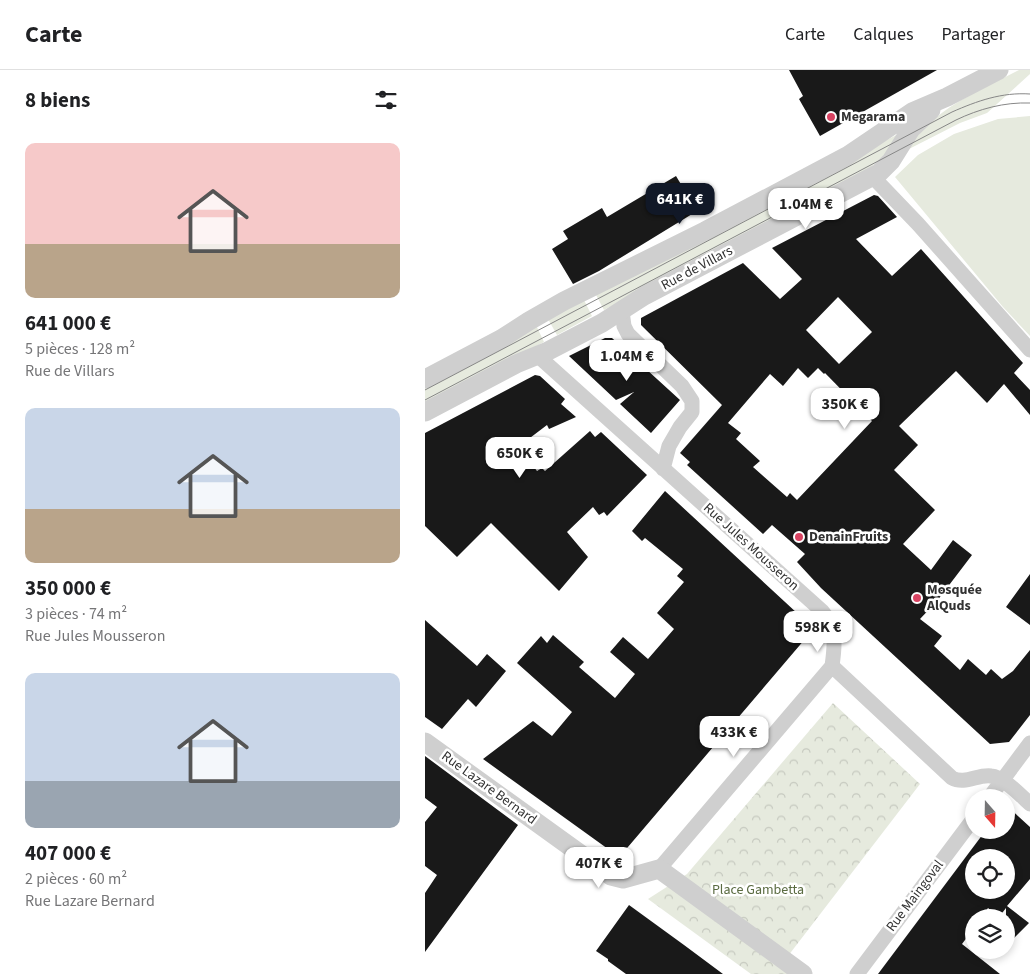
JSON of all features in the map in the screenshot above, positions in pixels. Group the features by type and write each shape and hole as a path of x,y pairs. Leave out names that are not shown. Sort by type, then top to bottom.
{"street":[{"name":"Rue de Villars","path":"425,379 494,343 557,305 697,236 838,161 912,112 947,97 999,70"},
{"name":"Rue de Villars","path":"425,412 516,364 555,348 645,296 872,176 887,165 911,129 947,97"},
{"path":"872,176 918,224 1030,350"},
{"path":"622,311 624,326 628,334 682,386 692,401 692,412 669,446 663,470"},
{"name":"Rue Jules Mousseron","path":"537,355 822,611 830,622 834,637 832,666"},
{"path":"803,974 659,869 832,666 952,778 961,781 991,776 1002,780 1030,804"},
{"name":"Rue Lazare Bernard","path":"425,742 611,876 623,879 659,869"},
{"path":"996,789 1030,743"},
{"name":"Rue Maingoval","path":"857,974 965,830"}],"green space":[{"path":"1019,70 1030,70 1030,74 987,113 960,123 907,150 930,123 957,102"},
{"path":"1030,116 1030,336 1003,307 895,177 918,155 954,134 998,119"},
{"path":"902,132 883,156 866,172 604,310 595,293"},
{"path":"584,300 592,316 557,335 548,319"},
{"path":"536,325 544,342 425,405 425,384"},
{"name":"Place Gambetta","path":"833,703 920,784 788,956 797,974 751,974 648,899 687,874"}],"building":[{"name":"Megarama","path":"789,70 937,70 820,136 799,99 803,96"},
{"path":"676,176 697,211 599,271 573,284 552,249 568,239 563,231 602,208 607,217"},
{"path":"874,195 878,196 897,217 856,239 892,276 921,249 1023,363 1014,373 1030,390 1030,415 1004,384 987,403 956,371 899,426 918,445 894,470 935,510 903,544 931,570 953,540 972,555 937,601 920,619 942,636 934,646 960,670 968,659 986,675 991,669 1002,679 1013,671 1030,650 1030,715 1009,742 990,744 821,588 797,562 805,554 772,525 763,534 687,465 690,462 680,453 722,405 641,325 641,318 743,263 780,299 802,279 772,248","holes":["838,297 872,332 839,364 806,330","798,368 808,378 818,368 825,373 872,421 797,500 790,493 787,497 753,467 760,461 736,439 741,433 728,423 770,374 783,386"]},
{"path":"605,338 612,338 680,400 651,433 620,404 634,392 616,400 569,356"},
{"path":"535,375 540,376 565,399 561,404 576,417 549,429 547,425 518,447 537,471 542,468 545,471 590,431 595,437 601,432 647,475 607,516 604,512 599,515 593,507 567,532 588,557 559,591 491,523 457,557 425,526 425,433"},
{"path":"665,491 811,626 811,632 622,854 615,854 483,759 533,721 552,736 572,712 517,663 541,636 547,643 553,635 584,662 579,667 615,698 635,674 610,652 623,637 648,659 674,629 657,613 684,582 677,576 683,569 645,538 642,541 632,531"},
{"path":"1030,574 1030,625 1006,607"},
{"path":"425,620 477,666 487,654 506,671 476,707 468,699 442,729 425,717"},
{"path":"425,756 518,825 425,952 425,893 437,875 425,866 425,822 437,807 425,798"},
{"path":"1015,813 1030,827 1030,879 1015,897 1015,849 972,849 979,839 1015,839"},
{"path":"965,858 965,899 1013,899 1007,906 1011,909 965,909 965,940 962,944 965,946 965,959 981,959 1000,974 878,974"},
{"path":"629,905 723,974 626,974 608,961 608,959 596,951"},
{"path":"1015,912 1029,923 1015,937"}],"tram line":[{"path":"425,390 952,112 990,98 1010,94 1030,94"},
{"path":"425,400 956,120 992,107 1030,103"}],"place":[{"name":"Megarama","path":"831,117"},
{"name":"DenainFruits","path":"799,537"},
{"name":"Mosquée AlQuds","path":"917,598"}]}
